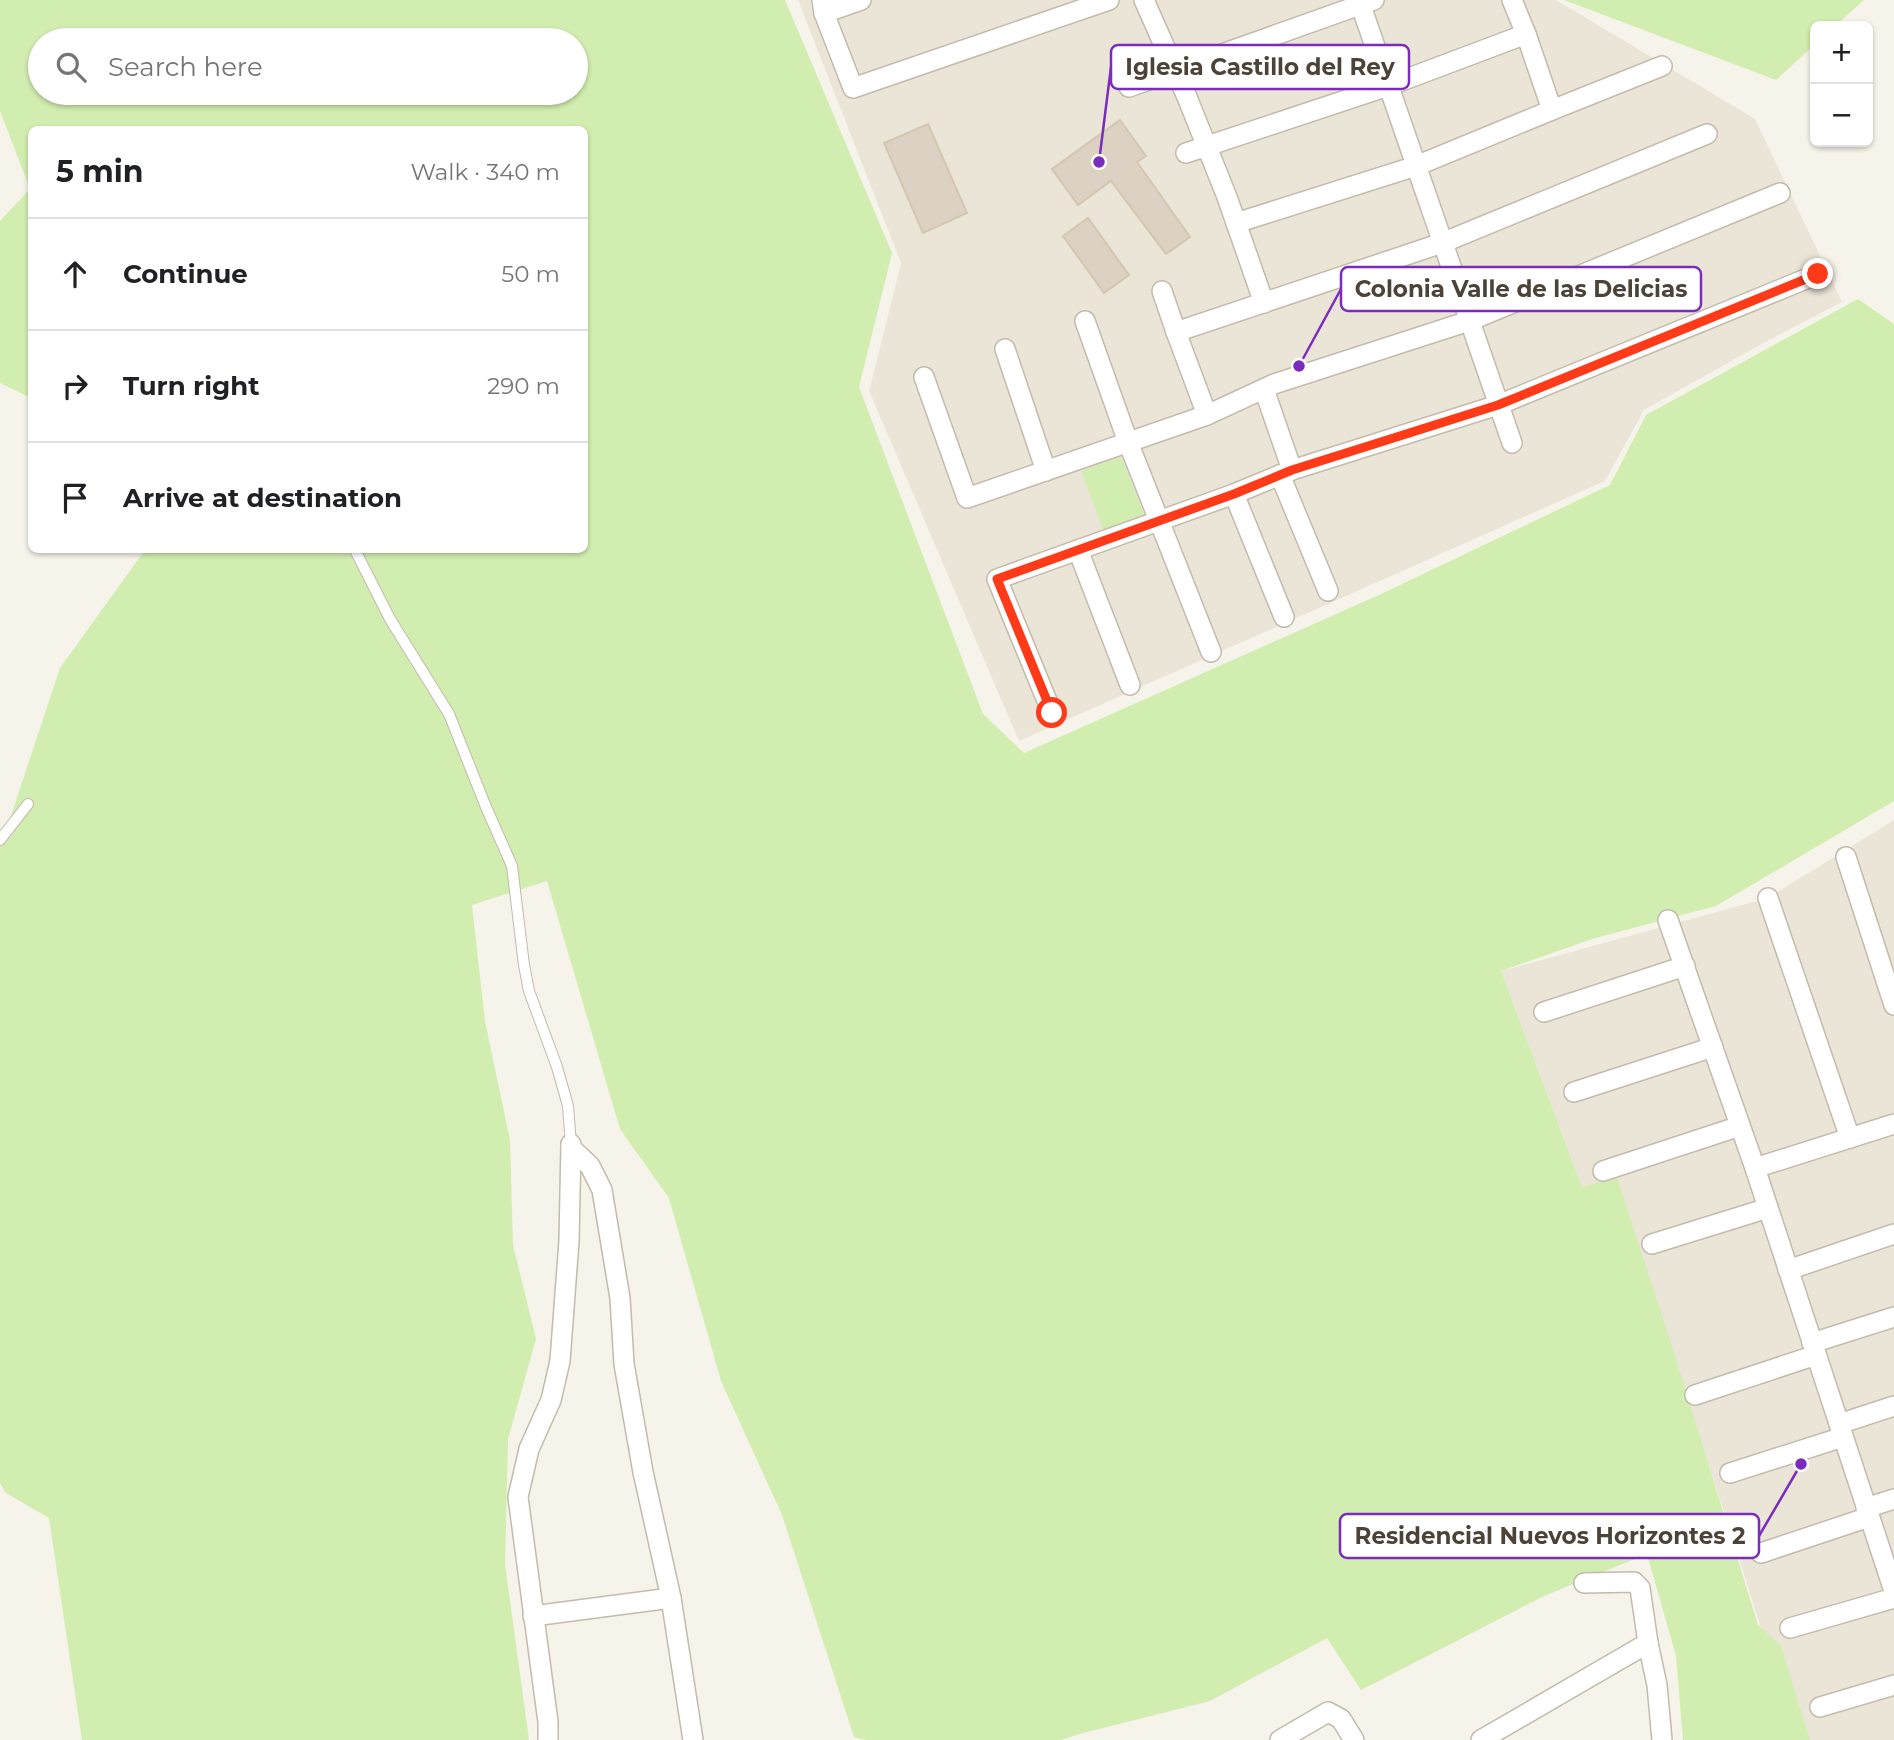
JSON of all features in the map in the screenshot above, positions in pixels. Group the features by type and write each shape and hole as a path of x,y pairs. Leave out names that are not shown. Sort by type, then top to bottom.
{"street":[{"path":"861,0 823,6 853,88 1109,0"},
{"path":"1144,0 1207,146 1264,303"},
{"path":"1512,0 1552,110"},
{"path":"1129,87 1364,2 1388,86 1512,443"},
{"path":"1186,153 1388,86 1526,34"},
{"path":"1236,223 1416,166 1662,66"},
{"path":"1176,332 1442,243 1707,134"},
{"path":"924,377 967,498 1207,415 1269,386 1469,321 1780,193"},
{"path":"1052,713 997,579 1234,494 1286,472 1498,405 1818,274"},
{"path":"1162,291 1207,415"},
{"path":"1085,321 1128,442 1211,652"},
{"path":"1005,349 1046,471"},
{"path":"1269,386 1286,472 1328,592"},
{"path":"1234,494 1284,617"},
{"path":"1078,550 1130,685"},
{"path":"1846,857 1894,1005"},
{"path":"1768,898 1850,1138"},
{"path":"1668,920 1755,1168 1894,1590"},
{"path":"1544,1012 1685,966"},
{"path":"1574,1092 1713,1047"},
{"path":"1755,1168 1894,1124"},
{"path":"1603,1171 1740,1126"},
{"path":"571,1146 590,1166 602,1189 620,1298 624,1364 643,1472 671,1598 693,1740"},
{"path":"548,1740 548,1722 518,1497 529,1449 551,1400 560,1361 569,1241 571,1146"},
{"path":"1652,1244 1768,1208"},
{"path":"1788,1270 1894,1234"},
{"path":"1695,1395 1894,1317"},
{"path":"1730,1474 1841,1431 1894,1406"},
{"path":"1761,1553 1868,1512 1894,1499"},
{"path":"1584,1583 1634,1582 1640,1588 1657,1685 1662,1740"},
{"path":"533,1616 671,1598"},
{"path":"1790,1628 1894,1598"},
{"path":"1481,1740 1648,1643"},
{"path":"1821,1707 1894,1685"},
{"path":"1280,1740 1328,1712 1341,1719 1354,1740"}],"lane":[{"path":"357,553 390,619 449,714 512,866 529,992 557,1067 568,1106 571,1146"},
{"path":"0,840 28,804"}],"shaded area":[{"path":"798,0 1556,0 1755,119 1842,302 1644,410 1605,481 1019,741 869,391 901,263"},
{"path":"1894,820 1894,1740 1797,1740 1617,1178 1582,1187 1501,971 1768,898"}],"green space":[{"path":"0,0 785,0 892,253 859,387 983,714 1024,753 1381,594 1610,485 1646,415 1858,299 1894,324 1894,801 1716,906 1592,939 1501,971 1582,1187 1617,1177 1758,1625 1781,1646 1810,1740 1683,1740 1676,1656 1647,1554 1544,1596 1361,1690 1327,1638 1210,1701 1061,1740 866,1740 854,1737 782,1515 721,1381 669,1198 620,1129 547,881 472,905 485,1021 510,1140 513,1245 536,1339 508,1439 505,1564 529,1740 82,1740 49,1518 6,1493 0,1483 0,831 7,828 60,668 143,553 588,553 588,126 28,126 28,184 0,111"},
{"path":"1564,0 1864,0 1841,21 1810,21 1810,49 1776,80"},
{"path":"28,191 28,397 0,383 0,221"},
{"path":"1121,457 1145,517 1104,532 1081,471"}],"building":[{"path":"1120,120 1146,156 1137,162 1190,237 1166,254 1111,181 1078,205 1052,169"},
{"path":"928,124 967,213 923,233 884,143"},
{"path":"1088,218 1129,275 1104,293 1063,236"}],"place":[{"name":"Iglesia Castillo del Rey","path":"1099,162"},
{"name":"Colonia Valle de las Delicias","path":"1299,366"},
{"name":"Residencial Nuevos Horizontes 2","path":"1801,1464"}],"route":[{"path":"1052,713 997,579 1234,494 1292,470 1498,405 1818,274"}]}
